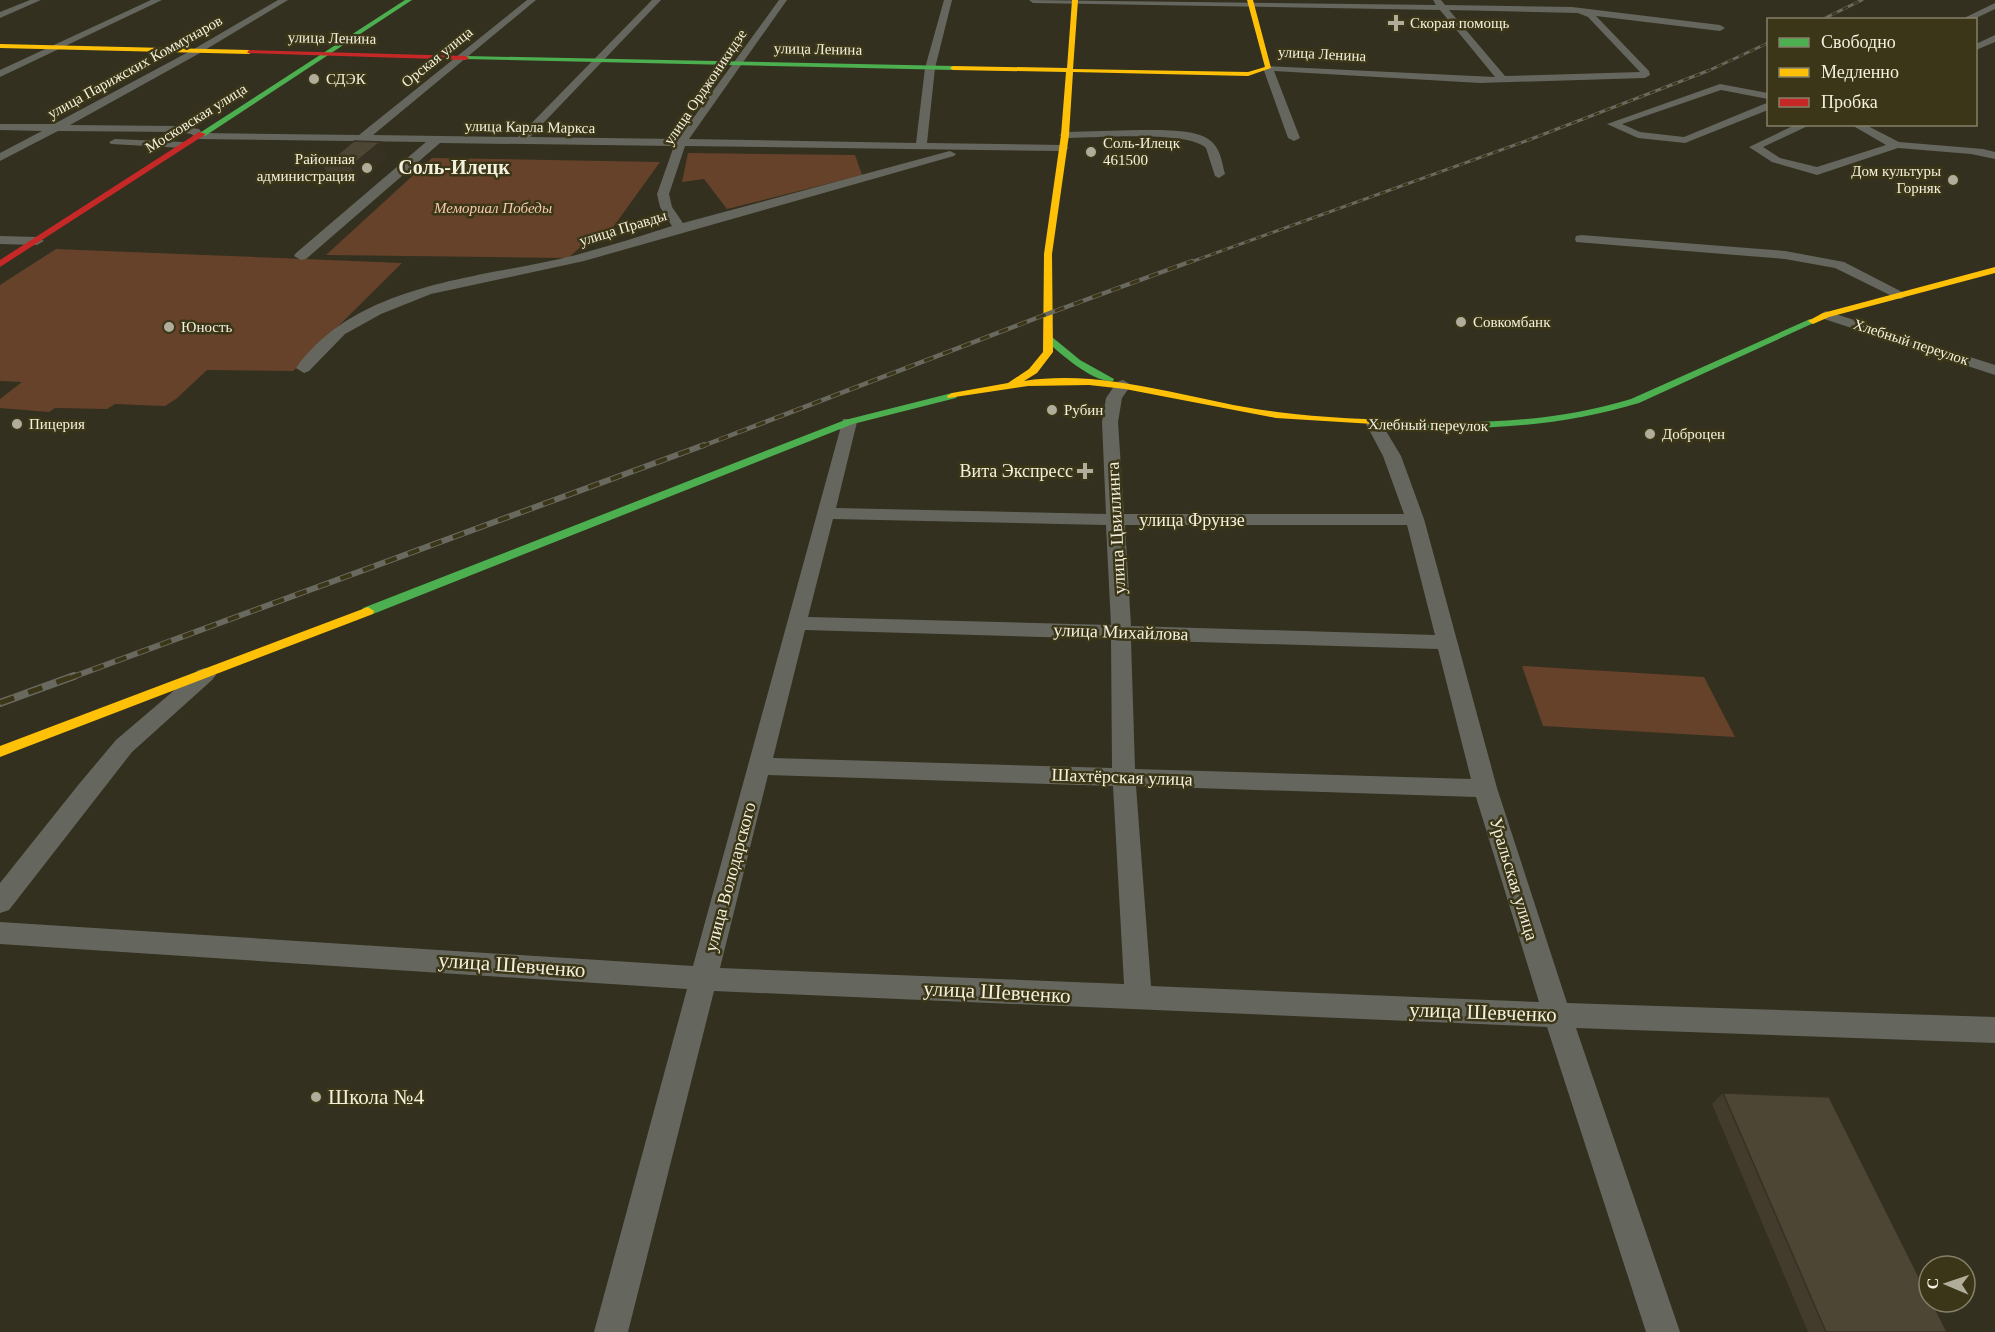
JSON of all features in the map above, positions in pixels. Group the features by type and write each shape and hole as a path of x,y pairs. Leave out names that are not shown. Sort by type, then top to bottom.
{"street":[{"path":"0,15 37,0"},
{"path":"0,74 158,0"},
{"name":"улица Парижских Коммунаров","path":"0,158 197,51 284,0"},
{"name":"Московская улица","path":"0,264 409,0"},
{"name":"Орская улица","path":"361,139 464,58 532,0"},
{"path":"519,142 657,0"},
{"name":"улица Орджоникидзе","path":"680,228 666,207 663,194 680,144 783,0"},
{"path":"921,147 930,68 948,0"},
{"path":"1033,0 1439,4 1572,10 1720,28"},
{"path":"1569,0 1572,10"},
{"path":"0,753 849,422 1012,383 1030,374 1042,364 1048,352 1048,254 1064,142 1075,1"},
{"path":"1251,2 1268,68 1294,138"},
{"path":"1439,4 1502,79"},
{"path":"1968,18 1995,6"},
{"name":"улица Ленина","path":"0,46 598,62 1238,74 1256,73 1268,68 1354,71 1444,79 1642,77 1646,73 1591,15 1572,10"},
{"path":"1977,46 1992,36"},
{"path":"1767,96 1720,87 1612,124 1638,135 1685,140 1767,106"},
{"path":"1802,126 1755,147 1776,160 1817,171 1897,145"},
{"path":"1858,126 1897,145 1982,152 1995,156"},
{"name":"улица Карла Маркса","path":"0,128 178,129 195,130 198,136 921,147 967,147 1180,135 1199,138 1209,144 1214,152 1219,174"},
{"path":"0,139 57,140"},
{"path":"301,256 436,140"},
{"path":"103,142 183,145"},
{"name":"улица Правды","path":"304,368 340,330 376,311 427,291 579,258 680,228 949,155 967,147"},
{"path":"0,240 37,241"},
{"path":"1581,240 1785,255 1839,265 1901,295"},
{"name":"Хлебный переулок","path":"1012,383 1045,381 1123,385 1234,409 1282,416 1374,424 1518,426 1573,419 1610,411 1826,315 1995,270"},
{"name":"Хлебный переулок","path":"1826,315 1995,370"},
{"path":"1049,339 1066,356 1088,370 1123,385"},
{"name":"улица Цвиллинга","path":"1123,385 1114,398 1110,422 1121,632 1124,777 1138,998"},
{"name":"улица Володарского","path":"611,1332 849,422"},
{"name":"Уральская улица","path":"1374,424 1392,456 1415,519 1485,788 1514,885 1663,1332"},
{"name":"улица Фрунзе","path":"826,513 1116,520 1415,519"},
{"name":"улица Михайлова","path":"797,623 1446,642"},
{"path":"0,902 124,746 205,675"},
{"name":"Шахтёрская улица","path":"759,766 1485,788"},
{"name":"улица Шевченко","path":"0,933 639,973 703,980 1558,1015 1995,1030"}],"green space":[{"path":"688,153 855,155 862,175 727,209 704,179 682,182"},
{"name":"Мемориал Победы","path":"432,158 660,162 606,237 590,239 568,258 326,255"},
{"name":"Юность","path":"56,249 402,263 293,371 207,370 176,399 165,406 115,404 107,409 55,408 49,412 0,408 0,399 22,382 0,381 0,285"},
{"path":"1522,666 1704,677 1735,737 1543,726"}],"building":[{"path":"354,141 380,142 351,166 324,166"},
{"path":"1723,1093 1829,1097 1917,1273 1917,1314 1938,1314 1947,1332 1826,1332"}],"railway":[{"path":"1825,18 1862,0"},
{"path":"1188,263 1526,141 1710,70 1767,43"},
{"path":"700,447 1192,261"},
{"path":"70,678 704,445"},
{"path":"0,703 74,676"}],"traffic: fast":[{"path":"202,134 409,0"},
{"path":"466,58 953,68"},
{"path":"1418,425 1474,426 1528,423 1608,409 1635,401 1813,321"},
{"path":"1049,339 1077,362 1109,379"},
{"path":"368,611 849,422 952,396"}],"traffic: slow":[{"path":"1013,383 1033,371 1048,352 1048,254 1065,135 1075,0"},
{"path":"953,68 1248,74 1268,68 1250,0"},
{"path":"0,46 249,52"},
{"path":"1813,321 1826,315 1995,270"},
{"path":"952,396 1028,383 1089,382 1125,386 1276,415 1418,425"},
{"path":"0,752 368,611"}],"traffic: jam":[{"path":"249,52 466,58"},
{"path":"0,264 202,134"}],"place":[{"name":"Скорая помощь","path":"1396,23"},
{"name":"СДЭК","path":"314,79"},
{"name":"Соль-Илецк 461500","path":"1091,152"},
{"name":"Районная администрация","path":"367,168"},
{"name":"Дом культуры Горняк","path":"1953,180"},
{"name":"Совкомбанк","path":"1461,322"},
{"name":"Юность","path":"169,327"},
{"name":"Рубин","path":"1052,410"},
{"name":"Пицерия","path":"17,424"},
{"name":"Доброцен","path":"1650,434"},
{"name":"Вита Экспресс","path":"1085,471"},
{"name":"Школа №4","path":"316,1097"}],"district":[{"name":"Соль-Илецк","path":"454,167"}]}
